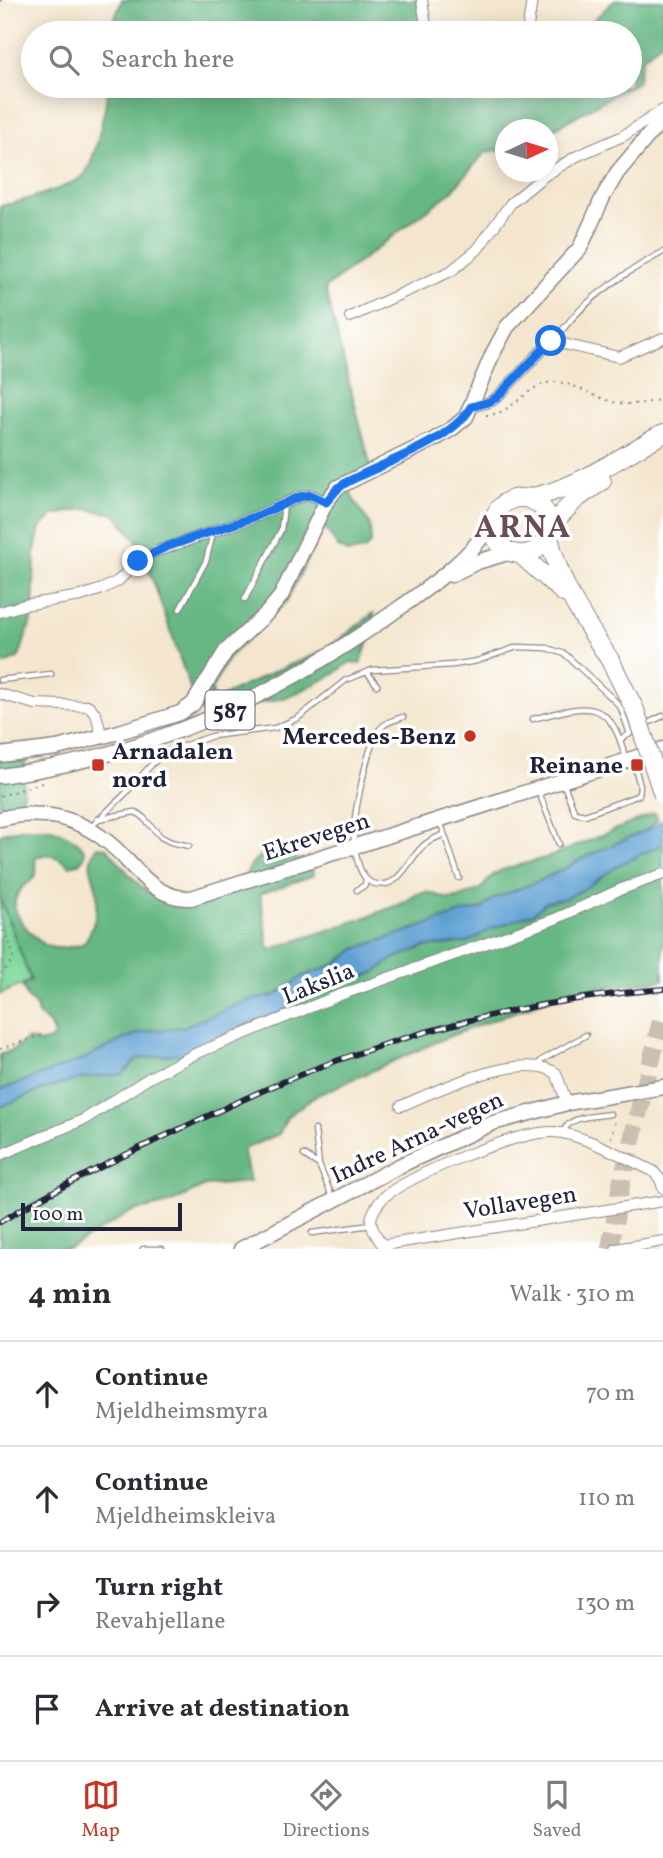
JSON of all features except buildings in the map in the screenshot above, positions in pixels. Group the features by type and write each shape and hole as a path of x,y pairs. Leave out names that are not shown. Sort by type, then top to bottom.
{"highway":[{"path":"570,599 497,540 493,522 501,506 509,500 543,495 573,486 663,434"},
{"path":"515,553 538,548 549,530 584,492 663,446"},
{"path":"527,498 542,507 547,515 553,554 570,599 610,660 642,727 663,795"}],"main road":[{"path":"0,755 29,753 102,737 187,710 226,651 267,613 281,596 326,502 338,488 453,428 466,417 507,327 580,248 617,173 663,118"},
{"name":"587","path":"435,583 479,541 493,522"},
{"name":"587","path":"0,776 105,755 208,720 324,659 435,583 477,562 515,553"},
{"name":"Ekrevegen","path":"0,820 28,814 46,814 93,824 151,885 183,899 214,892 356,846 442,827 538,789 663,749"},
{"name":"Indre Arna-vegen","path":"247,1248 333,1200 460,1137 526,1112 663,1087"}],"street":[{"path":"422,0 425,21"},
{"path":"529,21 532,0"},
{"path":"350,317 451,271 471,257 511,203 525,191 564,164 623,136 663,110"},
{"path":"471,407 497,397 548,343 555,341 619,357 663,338"},
{"path":"0,612 24,605 81,596 102,589 117,581 146,556 284,504 311,495 326,502"},
{"path":"0,694 35,704 89,706 96,714 102,737"},
{"name":"Lakslia","path":"0,1155 85,1119 149,1078 197,1053 340,995 555,919 619,890 663,874"},
{"path":"401,1106 475,1076 537,1066 556,1073 567,1103"},
{"name":"Vollavegen","path":"663,1188 653,1171 608,1151 563,1133 539,1133 492,1146 406,1184 379,1202 372,1216 372,1225 384,1247 663,1201"},
{"path":"616,1249 663,1241"}],"lane":[{"path":"555,341 568,322 606,289 663,252"},
{"path":"245,599 281,530 284,504"},
{"path":"180,609 206,561 213,532"},
{"path":"93,824 166,752 212,736 236,731 267,730 286,724 298,718 346,680 366,671 453,666 517,647 547,648 565,654 621,708 630,734"},
{"path":"366,671 377,685"},
{"path":"0,680 51,674"},
{"path":"533,719 562,711 595,710 610,718 640,786 639,795 585,815 578,815 563,781"},
{"path":"621,739 663,716"},
{"path":"403,717 381,727 373,744 356,811 354,834 361,870 366,879 373,883 390,882 403,874 420,848 442,827 459,878"},
{"path":"538,789 559,844"},
{"path":"93,824 135,812 141,815 161,838 189,845"},
{"path":"357,890 365,885 366,879"},
{"path":"537,1066 542,1060 586,1035"},
{"path":"563,1133 566,1125 572,1121 610,1114"},
{"path":"315,1130 319,1165 333,1200"},
{"path":"304,1155 319,1165"},
{"path":"312,1233 372,1225"},
{"path":"143,1249 162,1249"}],"path":[{"path":"511,407 531,390 553,382 572,385 618,404 635,405 663,399"},
{"path":"0,924 11,946 13,958 8,967 0,972"},
{"path":"0,1049 45,1034"},
{"path":"608,1151 616,1114"}],"green space":[{"path":"122,0 423,0 429,21 114,21"},
{"path":"615,0 663,0 663,40 642,59 642,21 593,21"},
{"path":"106,98 608,98 558,126 558,119 495,119 495,150 485,152 452,191 325,288 373,476 350,487 352,497 370,525 371,542 365,550 348,553 338,547 324,526 286,602 229,657 212,688 213,701 277,670 323,652 374,613 373,629 360,664 350,662 333,675 288,697 249,705 229,717 209,722 195,702 141,546 115,514 86,509 53,515 40,528 35,550 33,615 19,657 5,664 0,659 0,206 56,190 83,176 92,160"},
{"path":"0,743 26,757 22,803 0,810"},
{"path":"655,813 658,819 646,831 592,854 542,880 493,899 482,909 462,913 356,949 334,965 305,975 274,996 249,1000 183,1027 143,1032 82,1060 0,1090 0,1055 13,1050 27,1039 39,1043 51,1040 54,1035 49,1023 38,1015 36,1006 28,999 22,985 31,981 0,898 0,834 25,829 50,829 74,839 84,851 85,856 80,862 70,866 55,857 38,856 35,860 36,874 18,893 15,901 17,914 32,934 50,947 58,948 83,944 92,928 97,896 91,861 96,847 107,848 148,892 172,903 187,904 224,897 231,893 240,885 254,861 273,847 312,867 314,875 260,894 269,950 364,918 403,903 417,894 427,892 449,899 458,898 481,889 493,875 502,870 552,856"},
{"path":"663,844 663,980 567,992 450,1036 313,1097 287,1117 279,1134 243,1149 250,1182 205,1186 170,1203 131,1212 68,1249 0,1249 0,1107 44,1089 84,1078 123,1074 137,1059 182,1053 244,1025 278,1014 325,989 374,973 395,958 424,947 468,942 491,929 534,913 546,902 566,898 584,889 622,863"},
{"path":"0,898 31,981 0,994"}],"water":[{"path":"663,820 663,844 622,863 584,889 566,898 546,902 534,913 491,929 468,942 424,947 395,958 374,973 325,989 278,1014 244,1025 183,1053 137,1059 123,1074 84,1078 44,1089 0,1107 0,1090 82,1060 143,1032 183,1027 249,1000 274,996 305,975 334,965 356,949 462,913 482,909 493,899 542,880"}],"tunnel":[{"path":"610,1249 621,1184 663,1013"}],"railway":[{"path":"0,1222 66,1185 257,1093 375,1047 497,1014 580,999 663,989"}],"place":[{"name":"Mercedes-Benz","path":"470,736"},
{"name":"Arnadalen nord","path":"98,765"},
{"name":"Reinane","path":"637,765"}],"district":[{"name":"ARNA","path":"523,526"}],"route":[{"path":"138,561 166,547 257,516 299,497 311,495 326,502 347,482 435,439 460,423 471,407 497,397 551,341"}]}
